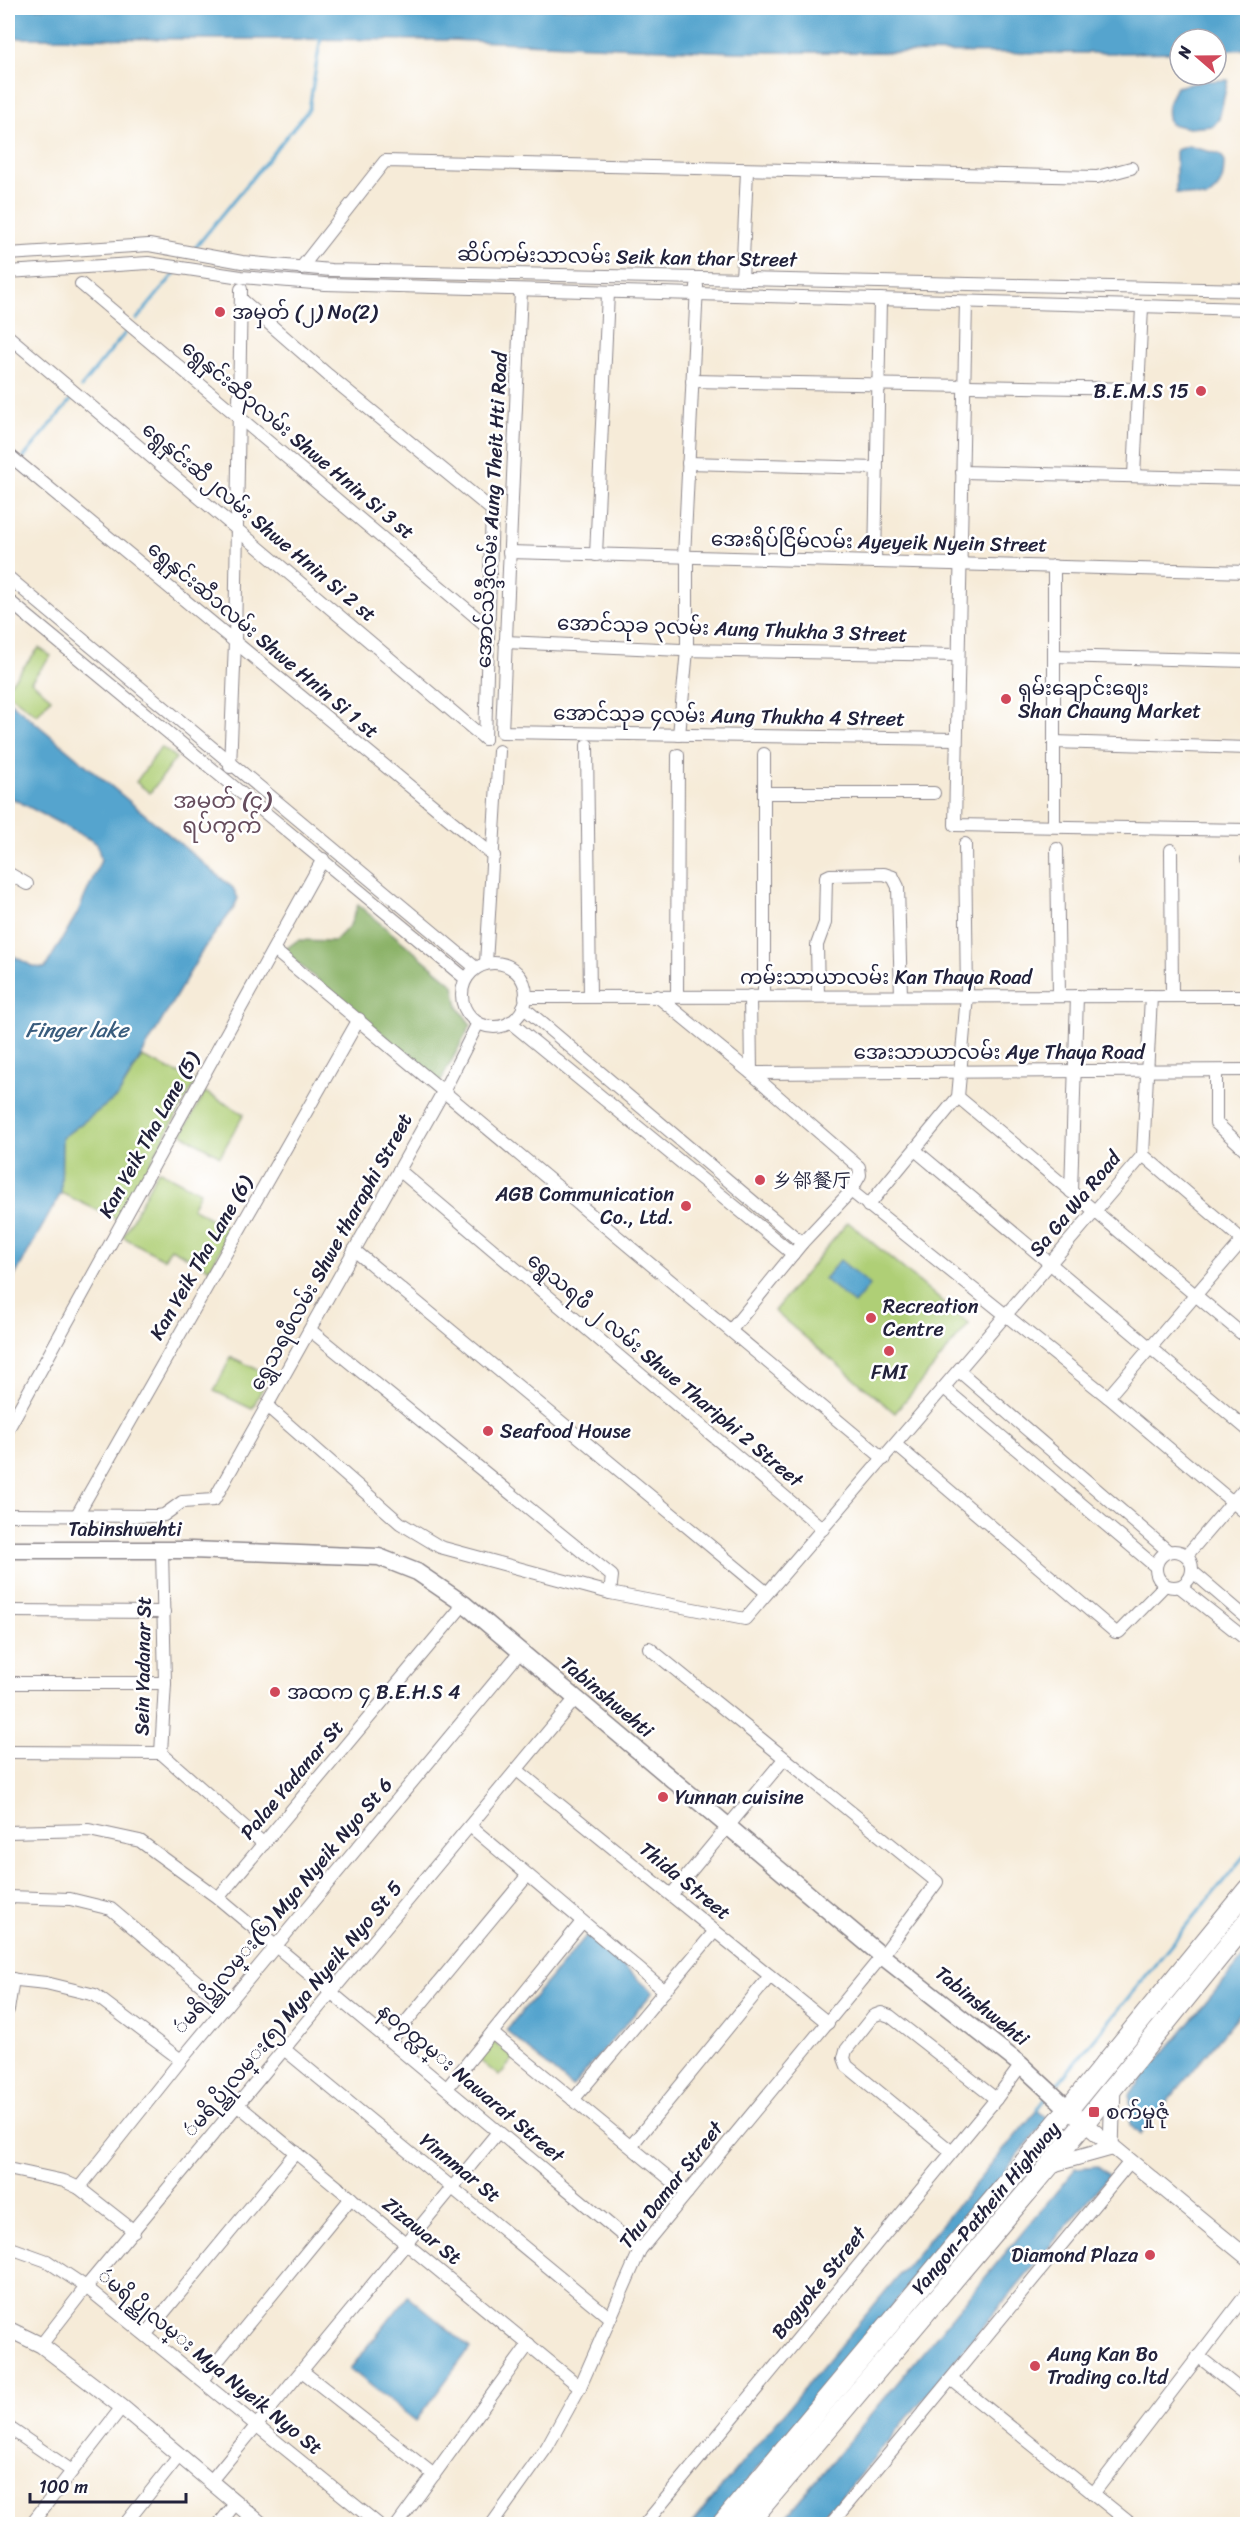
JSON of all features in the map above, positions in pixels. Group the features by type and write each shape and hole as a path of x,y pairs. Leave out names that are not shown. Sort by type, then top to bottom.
{"main road":[{"name":"Tabinshwehti","path":"8,1550 162,1550 379,1557 417,1572 464,1604 882,1956 1021,2065 1084,2123"},
{"name":"Yangon-Pathein Highway","path":"722,2524 1057,2098 1248,1888"},
{"name":"Yangon-Pathein Highway","path":"747,2524 1050,2164 1248,1921"}],"street":[{"path":"301,268 385,161 747,171 1097,177 1131,168"},
{"path":"742,280 747,171"},
{"name":"ဆိပ်ကမ်းသာလမ်း Seik kan thar Street","path":"8,254 148,245 242,261 301,268 1248,290"},
{"name":"ဆိပ်ကမ်းသာလမ်း Seik kan thar Street","path":"8,272 148,263 241,277 324,284 1248,309"},
{"path":"679,735 687,650 685,557 697,278"},
{"name":"ရွေနှင်းဆီ၃လမ်း Shwe Hnin Si 3 st","path":"81,284 239,414 489,628"},
{"name":"အောင်သိဒ္ဒီလမ်း Aung Theit Hti Road","path":"502,732 521,290"},
{"path":"597,555 608,293"},
{"path":"229,784 235,642 241,294 328,375 492,510 489,628"},
{"path":"875,562 880,299"},
{"path":"966,302 955,825 1248,830"},
{"path":"1134,476 1142,307"},
{"name":"ရွေနှင်းဆီ၂လမ်း Shwe Hnin Si 2 st","path":"8,336 485,739 489,628"},
{"path":"692,381 964,384 1137,389"},
{"name":"ရွေနှင်းဆီ၁လမ်း Shwe Hnin Si 1 st","path":"8,454 494,856"},
{"path":"688,463 877,468"},
{"path":"962,472 1248,479"},
{"name":"အေးရိပ်ငြိမ်လမ်း Ayeyeik Nyein Street","path":"509,552 1248,572"},
{"path":"1053,567 1054,825"},
{"path":"8,578 230,763 481,965"},
{"path":"8,600 466,979"},
{"name":"အောင်သုခ ၃လမ်း Aung Thukha 3 Street","path":"505,642 687,650 958,655"},
{"path":"1054,656 1248,661"},
{"name":"အောင်သုခ ၄လမ်း Aung Thukha 4 Street","path":"502,732 956,740"},
{"path":"1054,742 1248,748"},
{"path":"587,745 590,996"},
{"path":"481,965 494,856 500,751"},
{"path":"764,754 764,996"},
{"path":"677,996 678,755"},
{"path":"764,793 934,793"},
{"path":"867,1206 958,1097 967,996 964,844"},
{"path":"1057,849 1059,996"},
{"path":"1171,850 1172,996"},
{"name":"Kan Yeik Tha Lane (5)","path":"8,1429 323,859"},
{"path":"8,873 27,884"},
{"path":"818,996 817,945 825,923 826,877 884,874 893,877 898,887 901,996"},
{"path":"274,950 884,1459"},
{"path":"498,963 518,973 523,982 524,1002 510,1022 499,1026 478,1023 466,1011 462,1001 466,979 481,965 498,963"},
{"name":"ကမ်းသာယာလမ်း Kan Thaya Road","path":"524,1002 590,996 1248,996"},
{"path":"657,996 751,1073 859,1167 860,1175 851,1191 802,1243 730,1330"},
{"path":"750,996 751,1073"},
{"path":"1071,1192 1077,996"},
{"name":"Sa Ga Wa Road","path":"610,1593 745,1619 1143,1155 1151,996"},
{"path":"524,1002 802,1243"},
{"name":"Kan Yeik Tha Lane (6)","path":"77,1515 359,1019"},
{"path":"510,1022 794,1254"},
{"name":"ရွှေသရဖီလမ်း Shwe tharaphi Street","path":"77,1515 164,1515 182,1502 214,1500 443,1092 478,1023"},
{"name":"အေးသာယာလမ်း Aye Thaya Road","path":"751,1073 1248,1070"},
{"path":"1216,1071 1216,1123 1248,1152"},
{"path":"958,1097 1248,1340"},
{"path":"915,1150 1248,1430"},
{"path":"1108,1397 1246,1239 1143,1155"},
{"name":"ရွေသရဖီ ၂ လမ်း Shwe Thariphi 2 Street","path":"399,1170 823,1529"},
{"path":"851,1191 1004,1316 1108,1397 1248,1515"},
{"path":"354,1250 767,1593"},
{"path":"267,1406 400,1524 440,1547 610,1593 612,1576 310,1330"},
{"path":"959,1371 1168,1551 1178,1551 1187,1555 1192,1563 1192,1572 1180,1587"},
{"path":"944,1388 1156,1568 1158,1577 1165,1585 1180,1587 1248,1641"},
{"path":"896,1445 1115,1632 1119,1632 1165,1585"},
{"path":"1187,1555 1248,1484"},
{"path":"8,1515 77,1515"},
{"name":"Sein Yadanar St","path":"162,1550 165,1683 161,1753 264,1844"},
{"path":"1156,1568 1168,1551"},
{"path":"1192,1572 1248,1619"},
{"name":"Palae Yadanar St","path":"218,1898 464,1604"},
{"path":"8,1611 164,1612"},
{"path":"649,1648 784,1759 671,1895"},
{"name":"ဴမရိပ္ညိုလမ္း(၆) Mya Nyeik Nyo St 6","path":"79,2188 181,2060 521,1652"},
{"path":"8,1683 165,1683"},
{"name":"ဴမရိပ္ညိုလမ္း(၅) Mya Nyeik Nyo St 5","path":"41,2345 86,2287 576,1698"},
{"path":"8,1752 161,1753"},
{"name":"Thu Damar Street","path":"492,2524 547,2447 580,2387 640,2250 828,2023 937,1882 784,1759"},
{"name":"Thida Street","path":"517,1770 828,2023"},
{"path":"470,1826 665,1991"},
{"name":"နဝ၇တ္လမ္း Nawarat Street","path":"8,1832 89,1830 140,1841 218,1898 640,2250"},
{"path":"391,2040 527,1876"},
{"path":"8,1897 70,1899 111,1909 226,2006"},
{"path":"447,2088 582,1922"},
{"path":"573,2100 715,1931"},
{"path":"631,2146 770,1976"},
{"path":"8,2010 10,1979 46,1983 95,1995 181,2060"},
{"path":"952,2152 847,2066 844,2058 846,2050 873,2016 882,2013 890,2016 996,2099"},
{"path":"492,2033 687,2193"},
{"name":"Yinnmar St","path":"284,2049 610,2318"},
{"name":"Bogyoke Street","path":"645,2524 996,2099 1021,2065"},
{"path":"1111,2148 1113,2084"},
{"name":"Zizawar St","path":"238,2105 580,2387"},
{"path":"1084,2123 1129,2163 1248,2258"},
{"path":"210,2482 498,2132"},
{"path":"1050,2164 1111,2148"},
{"path":"146,2334 296,2152"},
{"path":"831,2524 1129,2163"},
{"path":"8,2169 64,2181 79,2188 134,2231"},
{"path":"202,2380 351,2198"},
{"name":"ဴမရိပ္ညိုလမ္း Mya Nyeik Nyo St","path":"8,2247 47,2261 86,2287 378,2524"},
{"path":"1093,2494 1246,2297"},
{"path":"8,2329 41,2345 122,2407 261,2524"},
{"path":"398,2524 529,2344"},
{"path":"1198,2356 1248,2396"},
{"path":"302,2371 434,2475"},
{"path":"951,2379 1131,2524"},
{"path":"31,2524 122,2407"},
{"path":"8,2427 72,2471"},
{"path":"125,2524 179,2456"},
{"path":"219,2524 236,2503"},
{"path":"8,2521 13,2524"}],"green space":[{"path":"39,648 51,656 31,681 51,698 37,715 8,693 8,686"},
{"path":"161,747 176,758 150,793 136,782"},
{"path":"358,905 454,985 458,1007 471,1025 440,1082 283,951 298,940 335,941 350,925"},
{"path":"142,1057 196,1081 118,1220 61,1193 62,1138 118,1096"},
{"path":"205,1092 244,1114 220,1156 182,1134"},
{"path":"158,1170 200,1192 192,1208 231,1230 210,1269 171,1248 164,1259 123,1237"},
{"name":"Recreation Centre","path":"848,1222 969,1324 895,1413 774,1311"},
{"path":"231,1357 269,1375 252,1409 214,1391"},
{"path":"493,2041 514,2058 499,2076 478,2059"}],"water":[{"path":"8,8 1247,8 1248,49 1228,50 1228,27 1168,27 1168,52 1124,53 735,52 450,40 8,38"},
{"path":"1176,87 1226,87 1219,119 1213,126 1189,128 1170,124 1167,114 1171,96"},
{"path":"1188,146 1219,154 1224,159 1222,182 1207,198 1176,193 1176,150"},
{"name":"Finger lake","path":"8,700 233,888 238,898 234,908 204,948 118,1096 62,1138 61,1193 8,1288 8,953 34,967 45,968 77,914 101,860 97,844 8,796"},
{"path":"840,1260 870,1285 854,1304 824,1279"},
{"path":"587,1935 653,1992 572,2087 506,2030"},
{"path":"1247,1953 1247,2005 1140,2135 1130,2125 1130,2094"},
{"path":"1037,2110 1048,2119 711,2524 691,2524"},
{"path":"1098,2166 1109,2175 819,2524 780,2524 1076,2168"},
{"path":"408,2296 470,2348 416,2421 350,2369"}],"waterway":[{"path":"195,248 309,109 321,37"},
{"path":"137,319 175,273"},
{"path":"81,387 126,332"},
{"path":"24,457 71,400"},
{"path":"8,477 14,470"},
{"path":"1055,2087 1248,1851"},
{"path":"1037,2110 1047,2097"}],"place":[{"name":"အမှတ် (၂) No(2)","path":"220,312"},
{"name":"B.E.M.S 15","path":"1201,391"},
{"name":"ရှမ်းချောင်းဈေး Shan Chaung Market","path":"1006,699"},
{"name":"乡邻餐厅","path":"760,1180"},
{"name":"AGB Communication Co., Ltd.","path":"686,1206"},
{"name":"Recreation Centre","path":"871,1318"},
{"name":"FMI","path":"889,1351"},
{"name":"Seafood House","path":"488,1431"},
{"name":"အထက ၄ B.E.H.S 4","path":"275,1692"},
{"name":"Yunnan cuisine","path":"663,1797"},
{"name":"စက်မှုဇုံ","path":"1094,2112"},
{"name":"Diamond Plaza","path":"1150,2255"},
{"name":"Aung Kan Bo Trading co.ltd","path":"1035,2366"}],"district":[{"name":"အမှတ် (၄) ရပ်ကွက်","path":"222,812"}]}
